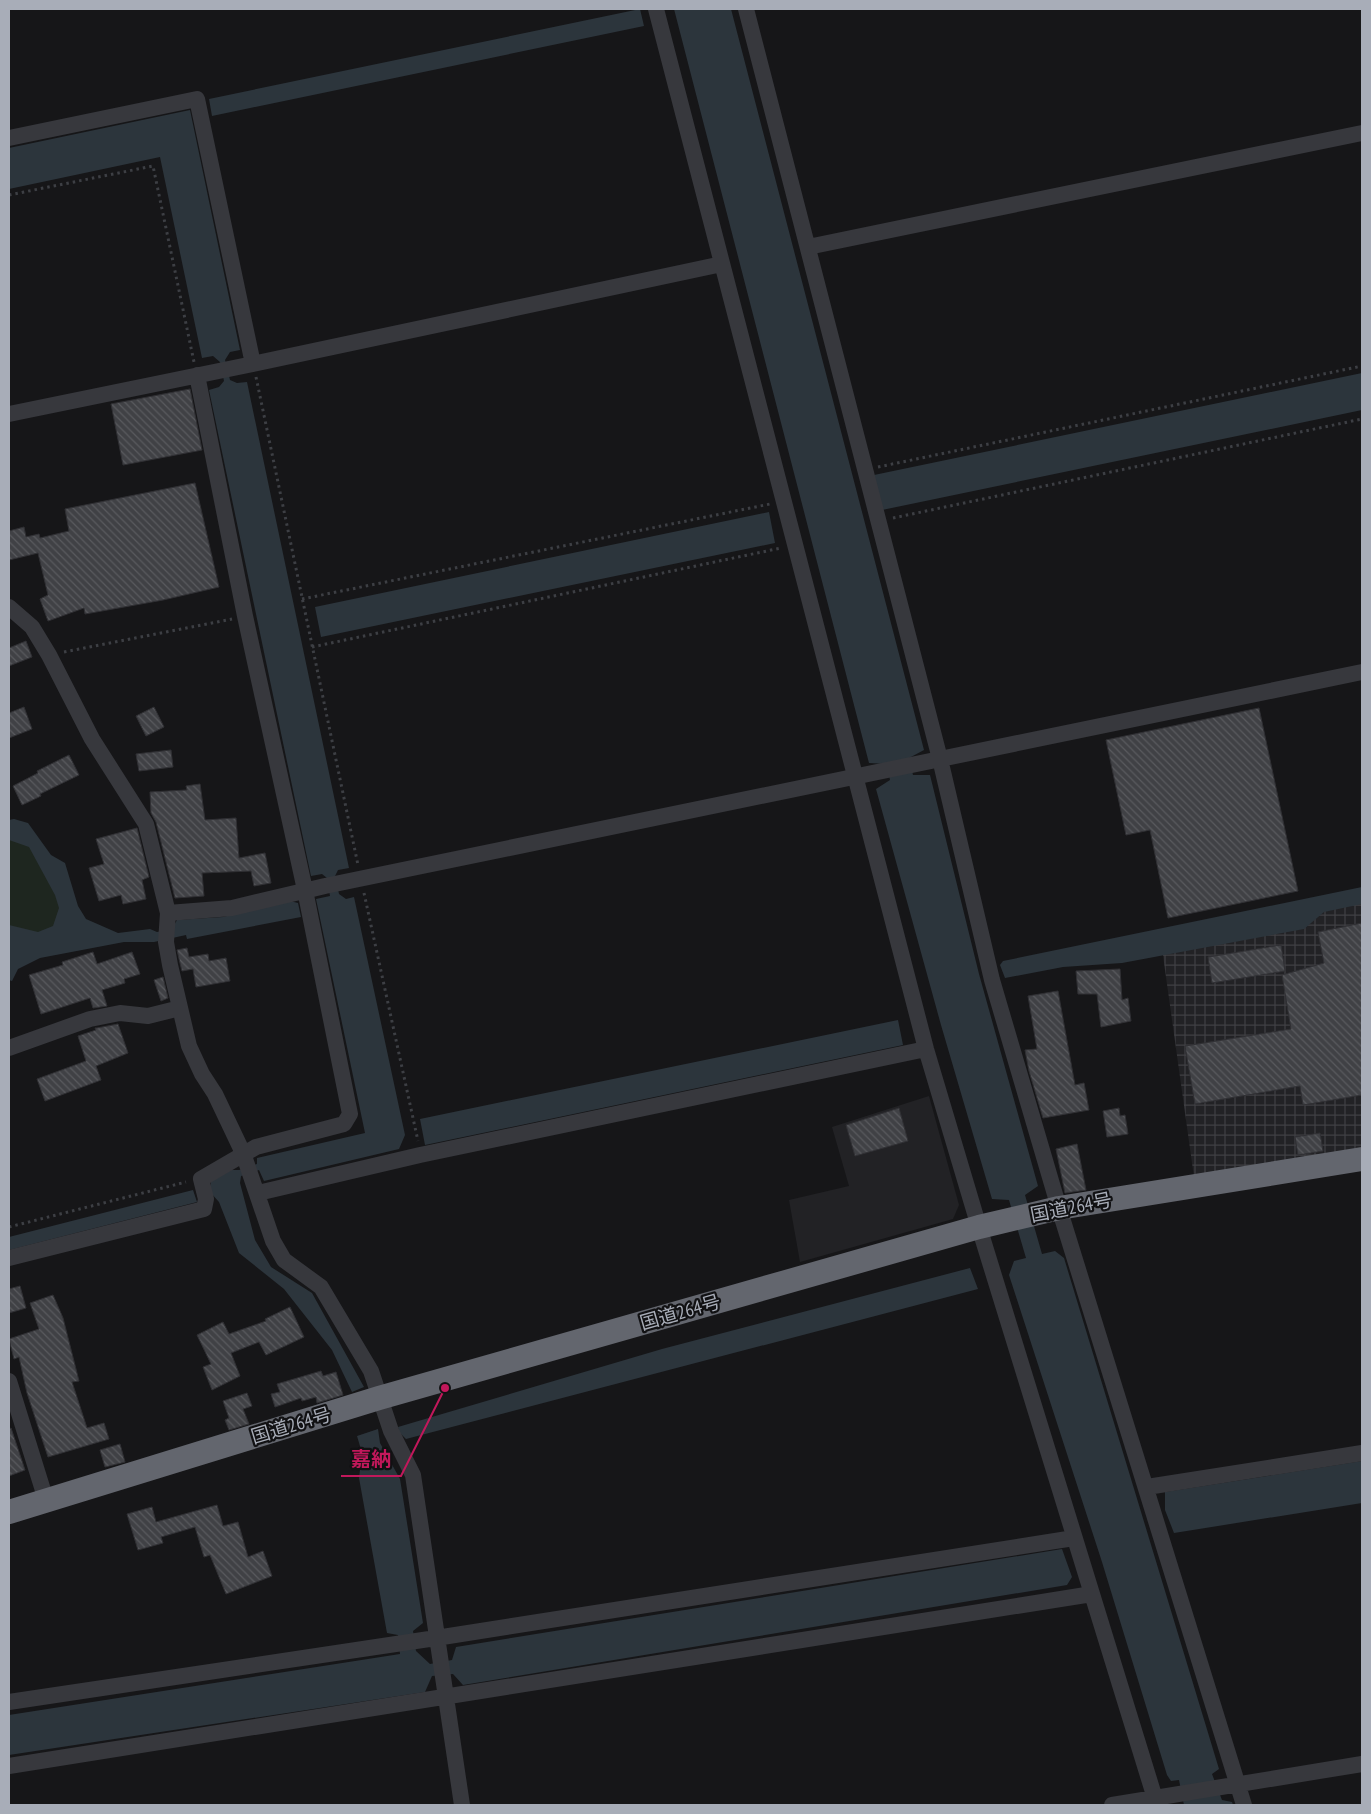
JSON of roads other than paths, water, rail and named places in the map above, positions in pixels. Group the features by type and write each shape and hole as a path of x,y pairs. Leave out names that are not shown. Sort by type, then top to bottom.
{"highway":[{"name":"国道264号","path":"9,1512 379,1398 979,1227 1059,1208 1362,1159"}],"street":[{"path":"656,9 854,778 926,1049 1156,1802"},
{"path":"746,9 940,759 992,980 1059,1208 1244,1805"},
{"path":"9,138 197,99 253,364"},
{"path":"808,247 1362,133"},
{"path":"9,414 722,264"},
{"path":"9,1258 204,1209 206,1199 201,1179 247,1164 256,1147 344,1124 350,1114 305,890 245,616 197,374"},
{"path":"9,607 32,628 49,655 92,739 146,824 167,927 180,1008 190,1046 202,1074 215,1094 247,1164 276,1248 284,1260 321,1287 371,1371 391,1431 413,1475 462,1805"},
{"path":"167,927 232,908 305,890 1362,672"},
{"path":"9,1048 90,1019 120,1012 148,1016 180,1008"},
{"path":"258,1193 420,1154 926,1049"},
{"path":"9,1381 46,1500"},
{"path":"1147,1487 1362,1453"},
{"path":"9,1702 417,1641 1074,1538"},
{"path":"9,1766 1092,1594"},
{"path":"1112,1805 1156,1802 1177,1795 1219,1787 1362,1764"}],"place":[{"name":"嘉納","path":"445,1388"}]}
